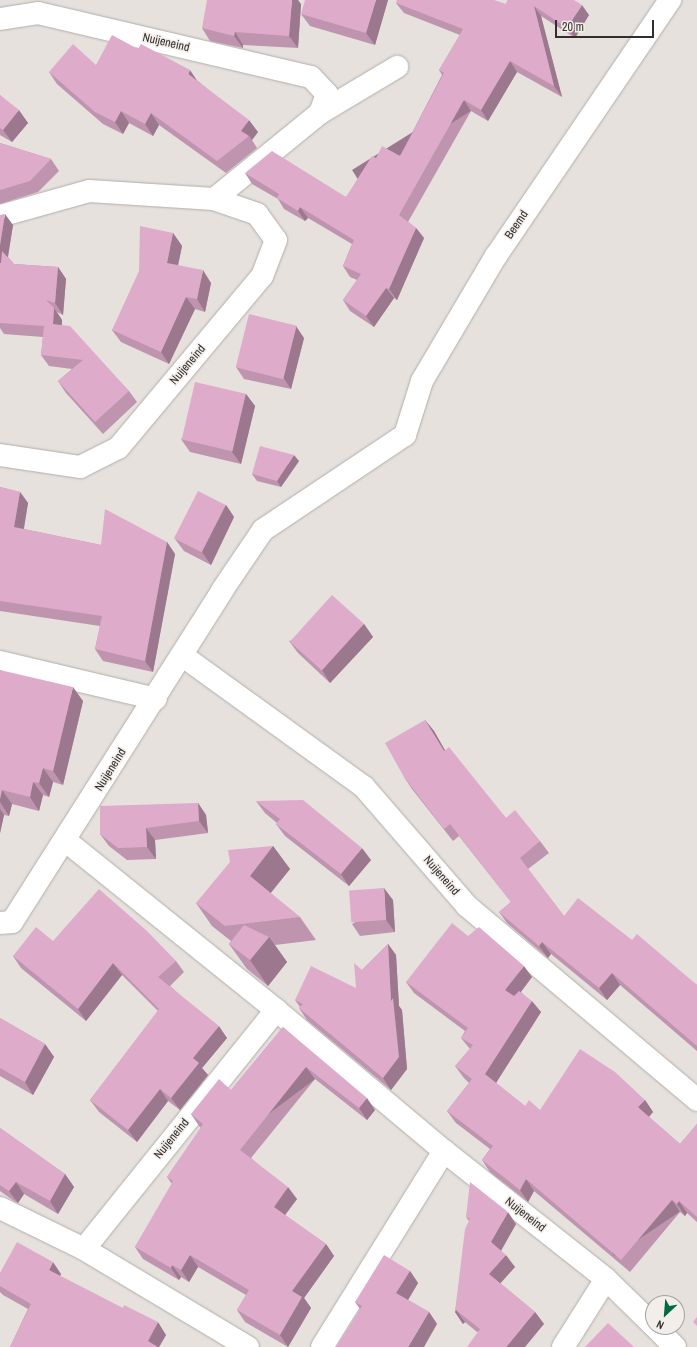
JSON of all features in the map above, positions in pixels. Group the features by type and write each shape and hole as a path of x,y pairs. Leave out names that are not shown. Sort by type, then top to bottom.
{"street":[{"name":"Beemd","path":"377,453 405,435 422,381 496,256 670,0"},
{"name":"Nuijeneind","path":"0,19 38,13 311,77 327,94 320,113"},
{"path":"214,199 320,113 397,67"},
{"name":"Nuijeneind","path":"0,216 89,191 214,199 257,214 276,240 262,276 118,448 80,467 0,455"},
{"name":"Nuijeneind","path":"0,923 12,922 66,841 156,699 223,589 263,530 377,453"},
{"name":"Nuijeneind","path":"183,656 364,787 467,906 697,1100"},
{"path":"0,662 156,699"},
{"name":"Nuijeneind","path":"66,841 276,1010 444,1151 606,1279 645,1317"},
{"name":"Nuijeneind","path":"84,1249 276,1010"},
{"path":"322,1347 444,1151"},
{"path":"0,1208 84,1249 248,1347"},
{"path":"563,1347 606,1279"},
{"name":"Nuijeneind","path":"663,1335 675,1347"}],"building":[{"path":"207,0 292,0 289,36 235,32 234,36 202,28"},
{"path":"305,0 376,0 366,33 301,14"},
{"path":"397,0 494,0 506,4 508,0 574,0 582,5 567,28 534,6 554,86 510,61 481,110 464,100 399,215 416,228 389,289 386,288 366,316 343,300 361,274 343,266 354,240 300,207 298,211 277,198 279,194 245,173 272,151 346,197 372,156 376,158 382,146 400,156 444,73 439,70 463,29 396,3"},
{"path":"112,35 138,49 141,44 190,70 188,74 249,120 241,131 249,136 217,161 151,113 145,124 121,111 115,122 95,112 49,72 73,44 96,65"},
{"path":"0,95 19,110 3,130 0,128"},
{"path":"0,143 51,159 30,181 0,190"},
{"path":"5,214 0,245 0,215"},
{"path":"140,226 173,233 167,263 203,270 197,299 186,297 161,352 112,330 139,271"},
{"path":"2,251 14,264 58,267 55,303 46,300 54,308 53,324 70,326 129,391 95,422 58,381 83,360 41,355 44,326 0,323 0,263"},
{"path":"249,314 297,326 283,379 236,367"},
{"path":"195,382 246,394 232,451 182,439"},
{"path":"260,446 294,455 277,481 252,474"},
{"path":"0,487 20,492 14,527 101,545 105,509 167,542 145,661 95,649 102,616 0,601"},
{"path":"198,491 226,505 202,552 174,538"},
{"path":"332,595 364,624 322,671 290,642"},
{"path":"0,670 73,687 53,771 43,768 39,783 33,782 30,797 2,790 0,799"},
{"path":"425,720 444,751 449,747 506,818 515,810 540,841 520,858 564,916 578,898 632,940 637,934 697,985 697,1046 612,973 599,988 542,942 539,946 499,912 511,902 450,824 444,829 404,777 385,743"},
{"path":"303,800 362,848 341,874 276,824 280,819 256,801"},
{"path":"198,803 199,821 146,828 147,847 118,848 100,834 100,806"},
{"path":"273,846 250,876 300,917 225,926 196,903 230,862 228,850"},
{"path":"384,888 386,920 351,922 349,890"},
{"path":"99,889 147,931 176,961 158,977 219,1026 193,1058 199,1063 171,1098 160,1089 128,1130 90,1100 159,1009 113,963 78,1009 13,956 36,927 53,941"},
{"path":"452,923 468,936 479,927 524,966 505,990 514,996 519,991 532,1001 485,1074 525,1106 529,1100 540,1110 580,1049 615,1072 645,1100 638,1107 680,1144 697,1124 697,1217 679,1201 677,1204 672,1200 621,1260 526,1179 520,1190 482,1160 493,1146 447,1111 472,1079 455,1066 473,1045 461,1038 468,1028 406,982"},
{"path":"244,925 269,937 250,960 229,944"},
{"path":"388,944 391,1001 393,998 399,1057 383,1078 299,1008 303,1004 295,1000 311,966 356,988 354,963 362,970"},
{"path":"0,1018 45,1044 25,1082 0,1068"},
{"path":"283,1027 367,1098 359,1108 306,1067 240,1150 288,1187 274,1207 326,1244 292,1291 302,1297 280,1335 237,1310 249,1290 190,1255 181,1270 172,1265 171,1268 135,1247 173,1181 167,1177 203,1124 191,1114 219,1079 231,1090"},
{"path":"0,1128 65,1174 50,1201 16,1182 9,1191 0,1185"},
{"path":"470,1182 508,1212 491,1242 506,1255 489,1274 535,1312 506,1347 467,1347 480,1329 456,1310 455,1312 465,1229 470,1219 466,1217"},
{"path":"17,1242 53,1262 49,1270 123,1308 124,1305 158,1322 148,1341 158,1347 10,1347 31,1304 0,1286 0,1273"},
{"path":"384,1255 410,1271 396,1293 429,1312 408,1347 336,1347 362,1306 355,1302"},
{"path":"697,1317 697,1326 693,1322"},
{"path":"608,1323 634,1347 585,1347"}]}
